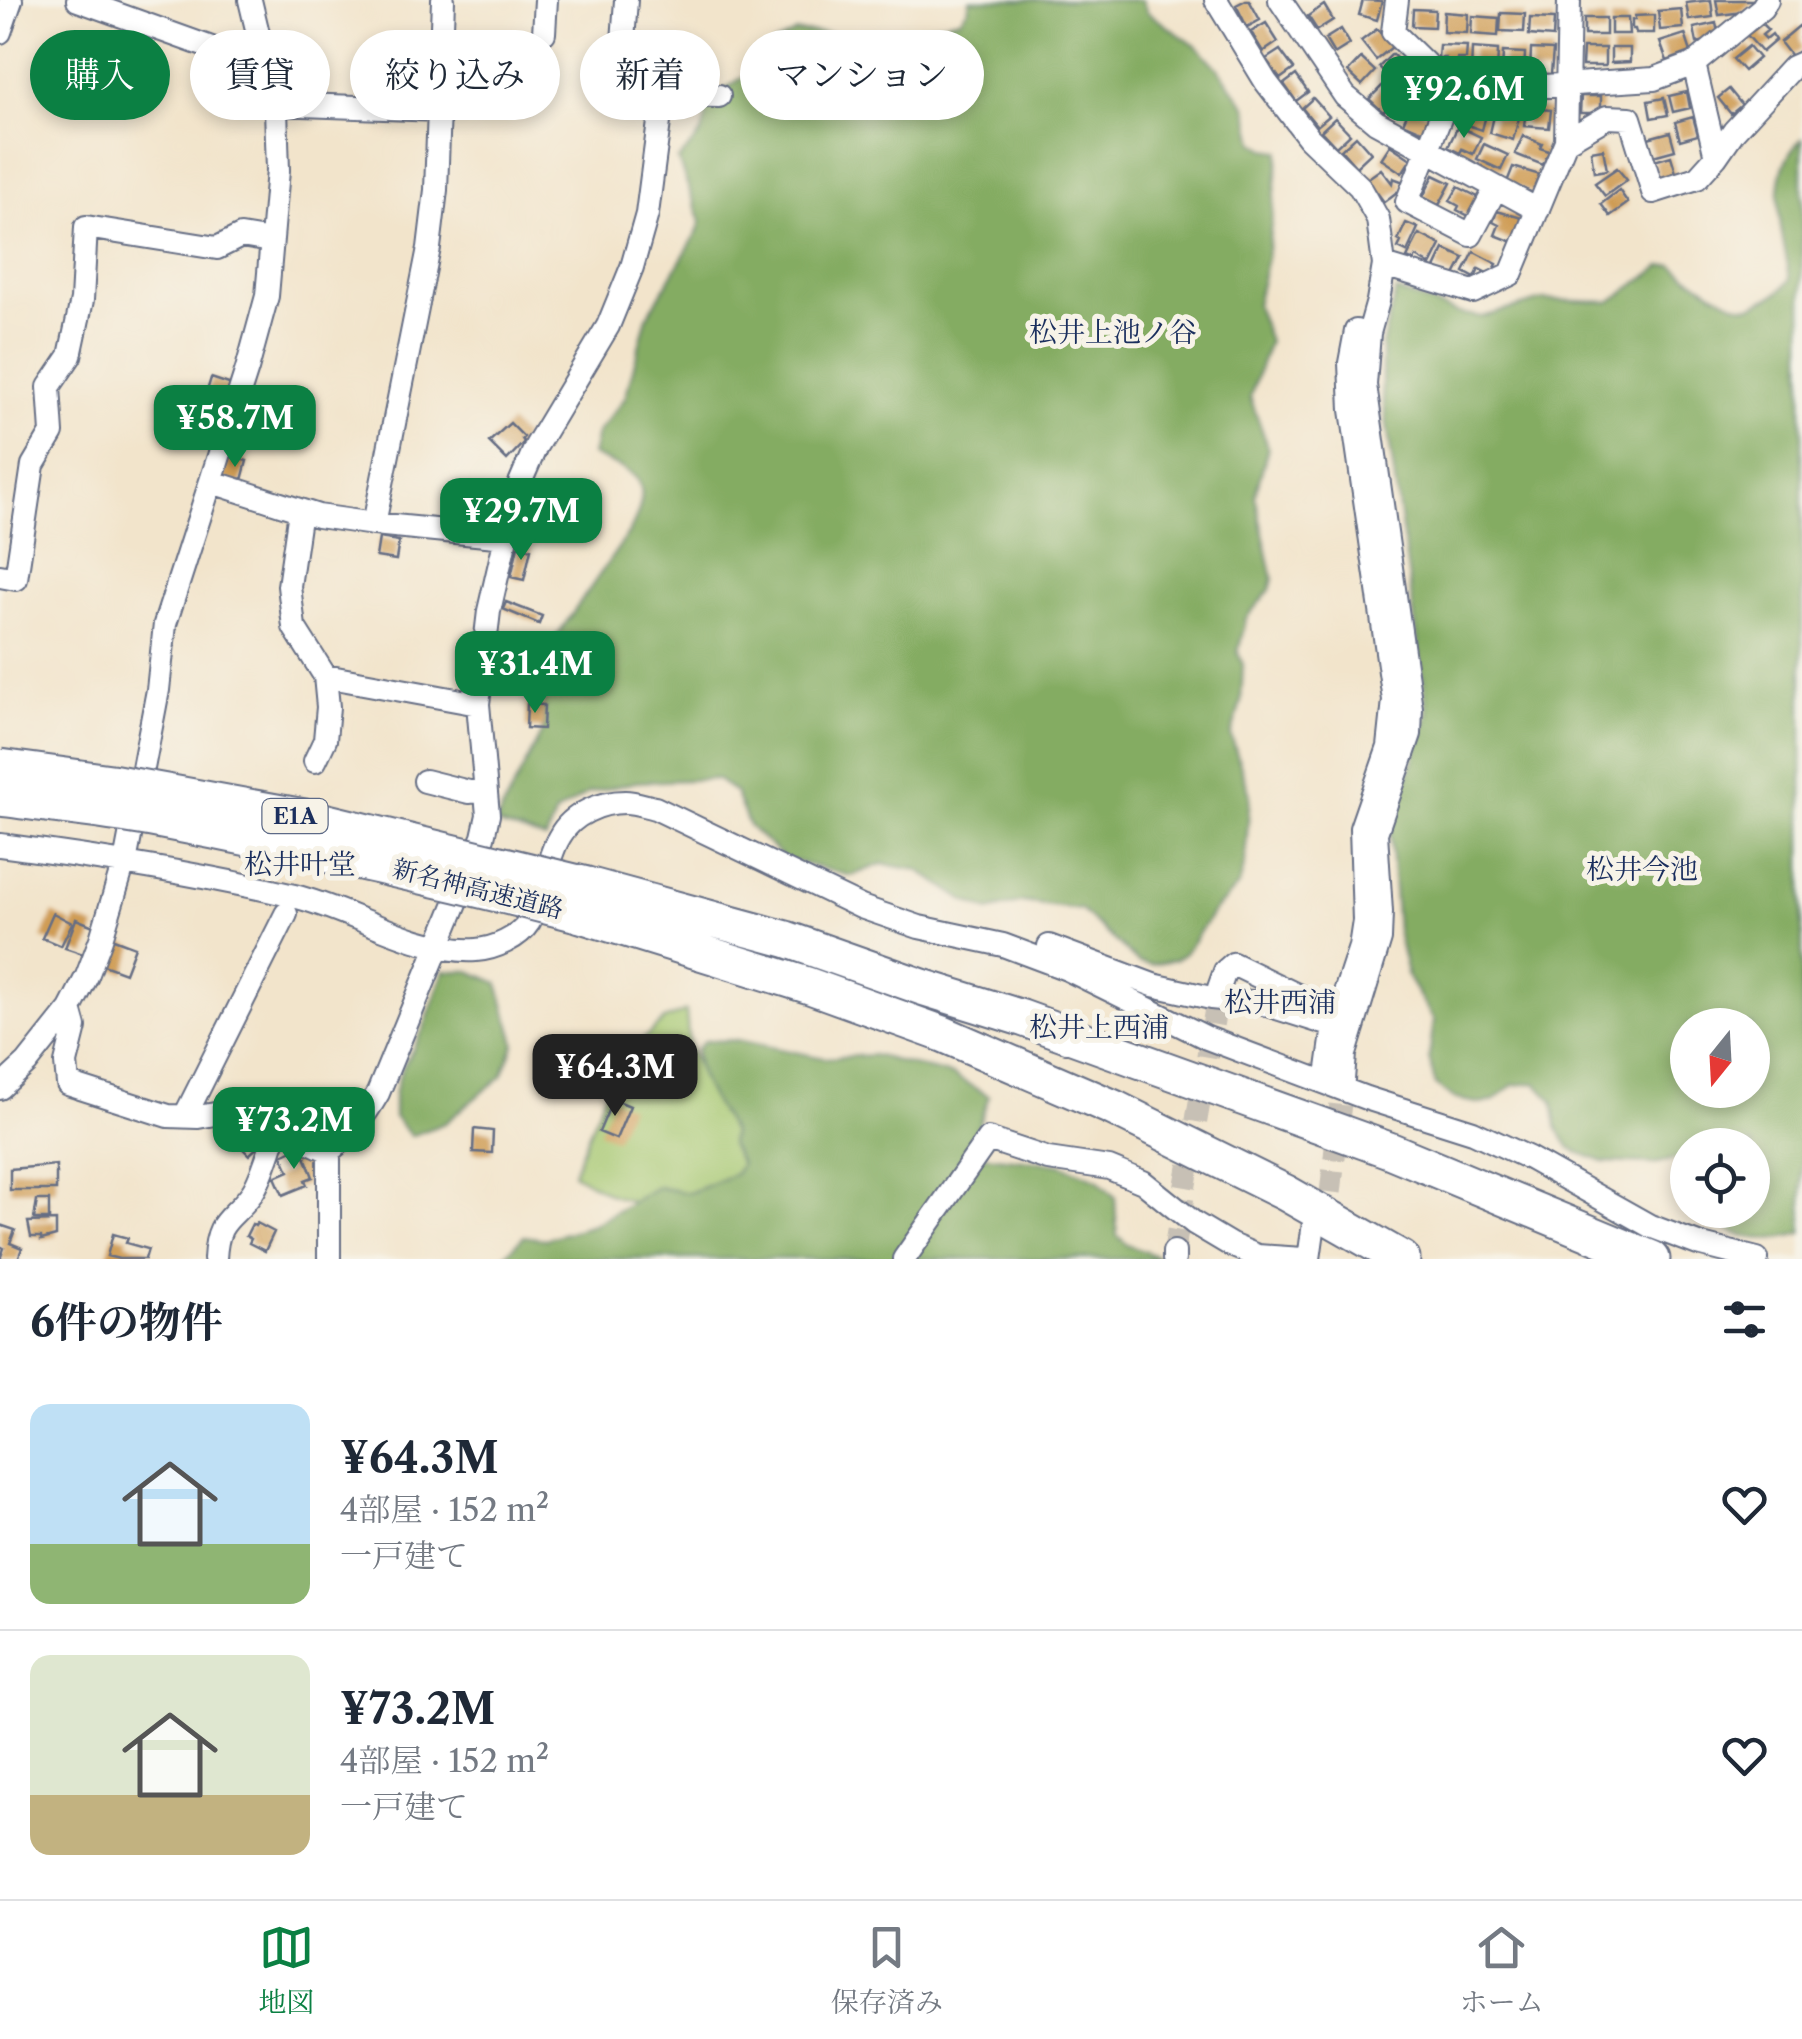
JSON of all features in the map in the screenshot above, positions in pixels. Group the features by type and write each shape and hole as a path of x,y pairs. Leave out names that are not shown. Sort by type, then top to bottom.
{"highway":[{"name":"新名神高速道路","path":"0,767 110,782 315,820 582,899 943,1034 1114,1108 1286,1193 1402,1259"},
{"name":"新名神高速道路","path":"0,798 147,818 448,880 582,899 786,939 1022,1018 1389,1150 1652,1259"}],"street":[{"path":"0,32 11,0"},
{"path":"78,0 190,40"},
{"path":"250,0 257,30"},
{"path":"442,30 443,0"},
{"path":"544,30 546,0"},
{"path":"624,30 626,0"},
{"path":"1216,0 1277,96 1309,138 1360,187 1378,219 1384,265 1369,333 1365,386 1411,708 1410,734 1376,833 1380,940 1335,1078 1336,1020 1360,947 1364,920 1361,828 1389,748 1394,700 1352,410 1350,363 1372,278 1384,265"},
{"path":"1280,0 1344,96 1376,122 1538,210"},
{"path":"1396,0 1393,32 1435,73 1480,90 1654,79 1694,64 1767,0"},
{"path":"1384,265 1473,292 1511,274 1566,141 1569,0"},
{"path":"1566,141 1607,117 1630,118 1653,192 1697,178 1734,130 1802,63"},
{"path":"1694,64 1716,157"},
{"path":"1454,83 1407,202 1471,236 1496,188"},
{"path":"0,1088 70,1008 101,939 124,862 158,690 166,624 267,296 278,170 275,120"},
{"path":"374,524 429,248 439,120"},
{"path":"329,1259 329,1152 367,1113 378,1093 483,836 488,815 478,704 489,611 520,483 536,446 608,326 632,267 647,214 659,120"},
{"path":"0,576 16,580 32,465 52,433 50,386 70,356 82,300 86,227 217,248 241,236 271,241"},
{"path":"212,482 300,511 374,524 506,537"},
{"path":"300,511 290,586 294,627 324,676 328,706 325,740 315,761"},
{"path":"324,676 478,704"},
{"path":"425,781 470,792 485,790"},
{"path":"0,845 124,862 295,896 337,908 386,930 440,946 476,950 512,938 528,923 560,835 578,816 602,805 627,802 655,808 889,918 1003,946 1068,970 1206,1038 1366,1098 1473,1132 1529,1158 1650,1226 1698,1244 1757,1259"},
{"path":"185,1116 286,914"},
{"path":"1003,946 1008,931 1153,985 1211,998 1261,1002 1336,1020"},
{"path":"1219,988 1225,971 1233,964 1336,1020"},
{"path":"70,1008 75,1026 66,1063 68,1084 168,1116 198,1117 232,1111 278,1127 329,1152"},
{"path":"215,1259 219,1229 253,1192 278,1127"},
{"path":"904,1259 988,1139 1048,1159 1109,1168 1143,1182 1194,1223 1257,1256 1306,1259 1320,1226 1324,1259"}],"green space":[{"path":"970,0 1142,0 1147,12 1200,49 1217,67 1247,107 1255,142 1280,151 1267,258 1256,305 1269,341 1250,397 1268,447 1255,496 1273,579 1270,590 1246,618 1238,653 1243,665 1241,702 1231,736 1250,795 1245,863 1239,885 1213,912 1185,953 1175,960 1150,965 1138,962 1081,910 1022,902 989,911 965,901 918,870 882,864 851,876 785,859 749,826 735,792 716,779 636,782 588,793 556,813 546,839 495,824 545,726 541,662 630,531 638,511 641,489 635,477 592,455 597,433 625,398 647,317 701,221 678,160 702,133 705,120 720,120 720,92 740,79 740,120 984,120 984,30 910,30 960,19"},
{"path":"1802,139 1802,1233 1760,1239 1726,1228 1770,1228 1770,1128 1670,1128 1670,1160 1653,1164 1603,1162 1570,1149 1557,1127 1553,1101 1536,1083 1513,1085 1493,1101 1482,1104 1456,1099 1435,1085 1429,1057 1434,1020 1408,978 1397,931 1390,833 1428,714 1382,390 1382,345 1396,291 1458,313 1482,317 1543,300 1610,302 1662,266 1673,265 1722,297 1742,305 1755,305 1780,291 1790,279 1780,224 1779,187 1783,169"},
{"path":"444,971 470,971 498,983 515,1043 502,1076 445,1123 411,1136 394,1117 394,1094"},
{"path":"686,1011 689,1046 704,1084 732,1132 730,1144 741,1164 735,1174 689,1193 657,1187 633,1202 609,1194 573,1173 617,1063 664,1020"},
{"path":"737,1040 824,1058 873,1055 952,1075 989,1096 968,1154 1060,1164 1097,1179 1115,1197 1117,1235 1127,1245 1164,1259 501,1259 524,1236 545,1239 593,1225 657,1187 689,1193 735,1174 741,1164 730,1144 732,1132 703,1083 696,1050 704,1041"}],"building":[{"path":"1246,0 1260,20 1247,27 1236,5"},
{"path":"1363,0 1382,1 1377,20 1359,15"},
{"path":"1711,0 1713,17 1689,20 1686,3"},
{"path":"1716,0 1754,0 1743,12 1719,15"},
{"path":"1324,5 1333,20 1317,30 1308,16"},
{"path":"1413,9 1435,10 1434,27 1412,26"},
{"path":"1681,9 1683,28 1660,30 1658,11"},
{"path":"1444,12 1468,14 1467,33 1443,32"},
{"path":"1501,13 1525,14 1524,32 1500,31"},
{"path":"1654,15 1654,33 1636,33 1632,29 1635,16"},
{"path":"1472,16 1499,18 1498,36 1471,34"},
{"path":"1530,18 1554,19 1553,37 1529,35"},
{"path":"1584,18 1606,18 1606,35 1584,35"},
{"path":"1611,18 1628,18 1629,34 1611,34"},
{"path":"1266,23 1278,42 1263,52 1251,32"},
{"path":"1716,23 1719,38 1697,43 1694,28"},
{"path":"1762,24 1768,30 1762,35 1766,39 1772,34 1776,40 1762,52 1747,35"},
{"path":"1799,26 1802,48 1791,56 1780,42"},
{"path":"1341,29 1350,44 1334,54 1325,39"},
{"path":"1377,29 1392,47 1376,60 1361,41"},
{"path":"1685,34 1691,52 1667,61 1660,42"},
{"path":"1439,45 1467,46 1466,59 1445,64 1445,58 1438,58"},
{"path":"1749,46 1759,58 1744,71 1733,59"},
{"path":"1472,48 1498,50 1497,73 1471,72"},
{"path":"1583,48 1605,48 1605,66 1582,66"},
{"path":"1611,48 1630,48 1630,62 1611,63"},
{"path":"1531,49 1553,50 1551,74 1530,73"},
{"path":"1280,50 1294,69 1280,79 1266,59"},
{"path":"1503,52 1525,53 1524,73 1502,72"},
{"path":"1392,54 1412,74 1400,87 1379,67"},
{"path":"1361,58 1375,71 1362,85 1348,72"},
{"path":"1296,75 1308,92 1296,101 1284,84"},
{"path":"1421,78 1443,94 1433,108 1411,92"},
{"path":"1383,85 1397,98 1383,112 1369,99"},
{"path":"1729,89 1742,105 1731,114 1718,98"},
{"path":"1687,92 1690,108 1673,112 1669,96"},
{"path":"1581,96 1601,96 1601,113 1580,113"},
{"path":"1313,98 1329,116 1317,126 1302,108"},
{"path":"1664,98 1668,115 1651,118 1648,101"},
{"path":"1410,107 1431,115 1424,132 1403,123"},
{"path":"1526,108 1551,110 1549,128 1524,126"},
{"path":"1465,109 1486,115 1482,130 1461,123"},
{"path":"1503,113 1519,118 1513,140 1490,133 1494,116 1502,118"},
{"path":"1693,117 1698,135 1680,140 1675,122"},
{"path":"1335,118 1350,134 1336,147 1321,131"},
{"path":"1458,126 1481,137 1473,154 1448,147"},
{"path":"1670,132 1675,150 1653,156 1648,138"},
{"path":"1356,136 1371,153 1356,167 1341,150"},
{"path":"1523,136 1549,151 1543,165 1515,154"},
{"path":"1484,144 1508,155 1501,170 1477,159"},
{"path":"1390,145 1411,159 1402,173 1381,159"},
{"path":"1603,149 1607,170 1594,172 1591,151"},
{"path":"1671,156 1677,176 1660,182 1654,161"},
{"path":"1513,167 1540,175 1533,193 1507,182"},
{"path":"1617,168 1627,180 1605,196 1595,183"},
{"path":"1381,169 1392,183 1393,178 1404,182 1400,193 1384,202 1367,179"},
{"path":"1434,175 1451,183 1439,205 1423,197"},
{"path":"1458,187 1478,197 1469,216 1450,201"},
{"path":"1619,190 1628,203 1610,216 1601,204"},
{"path":"1497,211 1522,218 1513,242 1495,235 1499,225 1493,222"},
{"path":"1406,223 1418,228 1407,252 1398,248"},
{"path":"1419,234 1441,245 1431,265 1416,257 1414,261 1407,258"},
{"path":"1444,249 1464,258 1454,277 1435,268"},
{"path":"1474,252 1497,264 1491,275 1479,269 1475,278 1464,272"},
{"path":"211,378 235,386 228,406 211,400 214,393 207,391"},
{"path":"510,423 524,442 507,460 489,442"},
{"path":"229,456 247,461 241,484 222,479"},
{"path":"379,538 399,541 396,560 376,557"},
{"path":"518,546 531,549 524,580 511,577"},
{"path":"506,602 542,616 539,624 503,609"},
{"path":"535,640 546,640 545,655 538,655 536,692 514,690 515,673 509,673 511,648 534,650"},
{"path":"527,704 544,705 543,729 526,728"},
{"path":"53,913 72,923 61,946 42,938"},
{"path":"76,919 96,927 86,955 65,948"},
{"path":"111,938 135,947 125,973 98,963"},
{"path":"613,1099 630,1106 616,1139 599,1132"},
{"path":"229,1118 236,1125 241,1119 263,1142 249,1155 221,1126"},
{"path":"474,1129 493,1131 492,1153 473,1152"},
{"path":"301,1146 313,1177 305,1180 307,1185 283,1195 275,1177 289,1171 282,1155"},
{"path":"56,1165 56,1190 10,1190 10,1169"},
{"path":"37,1200 49,1200 49,1219 34,1219"},
{"path":"56,1221 56,1236 41,1240 31,1237 28,1222"},
{"path":"252,1224 274,1232 265,1251 249,1243 251,1239 246,1236"},
{"path":"0,1225 15,1230 10,1243 22,1248 18,1259 0,1259 4,1248 0,1246"},
{"path":"113,1234 128,1238 126,1243 148,1249 145,1259 107,1256"}],"tunnel":[{"path":"1174,1252 1219,988"},
{"path":"1327,1225 1343,1080"}],"district":[{"name":"松井上池ノ谷","path":"1113,332"},
{"name":"松井叶堂","path":"300,864"},
{"name":"松井今池","path":"1642,869"},
{"name":"松井西浦","path":"1280,1002"},
{"name":"松井上西浦","path":"1099,1027"}]}
